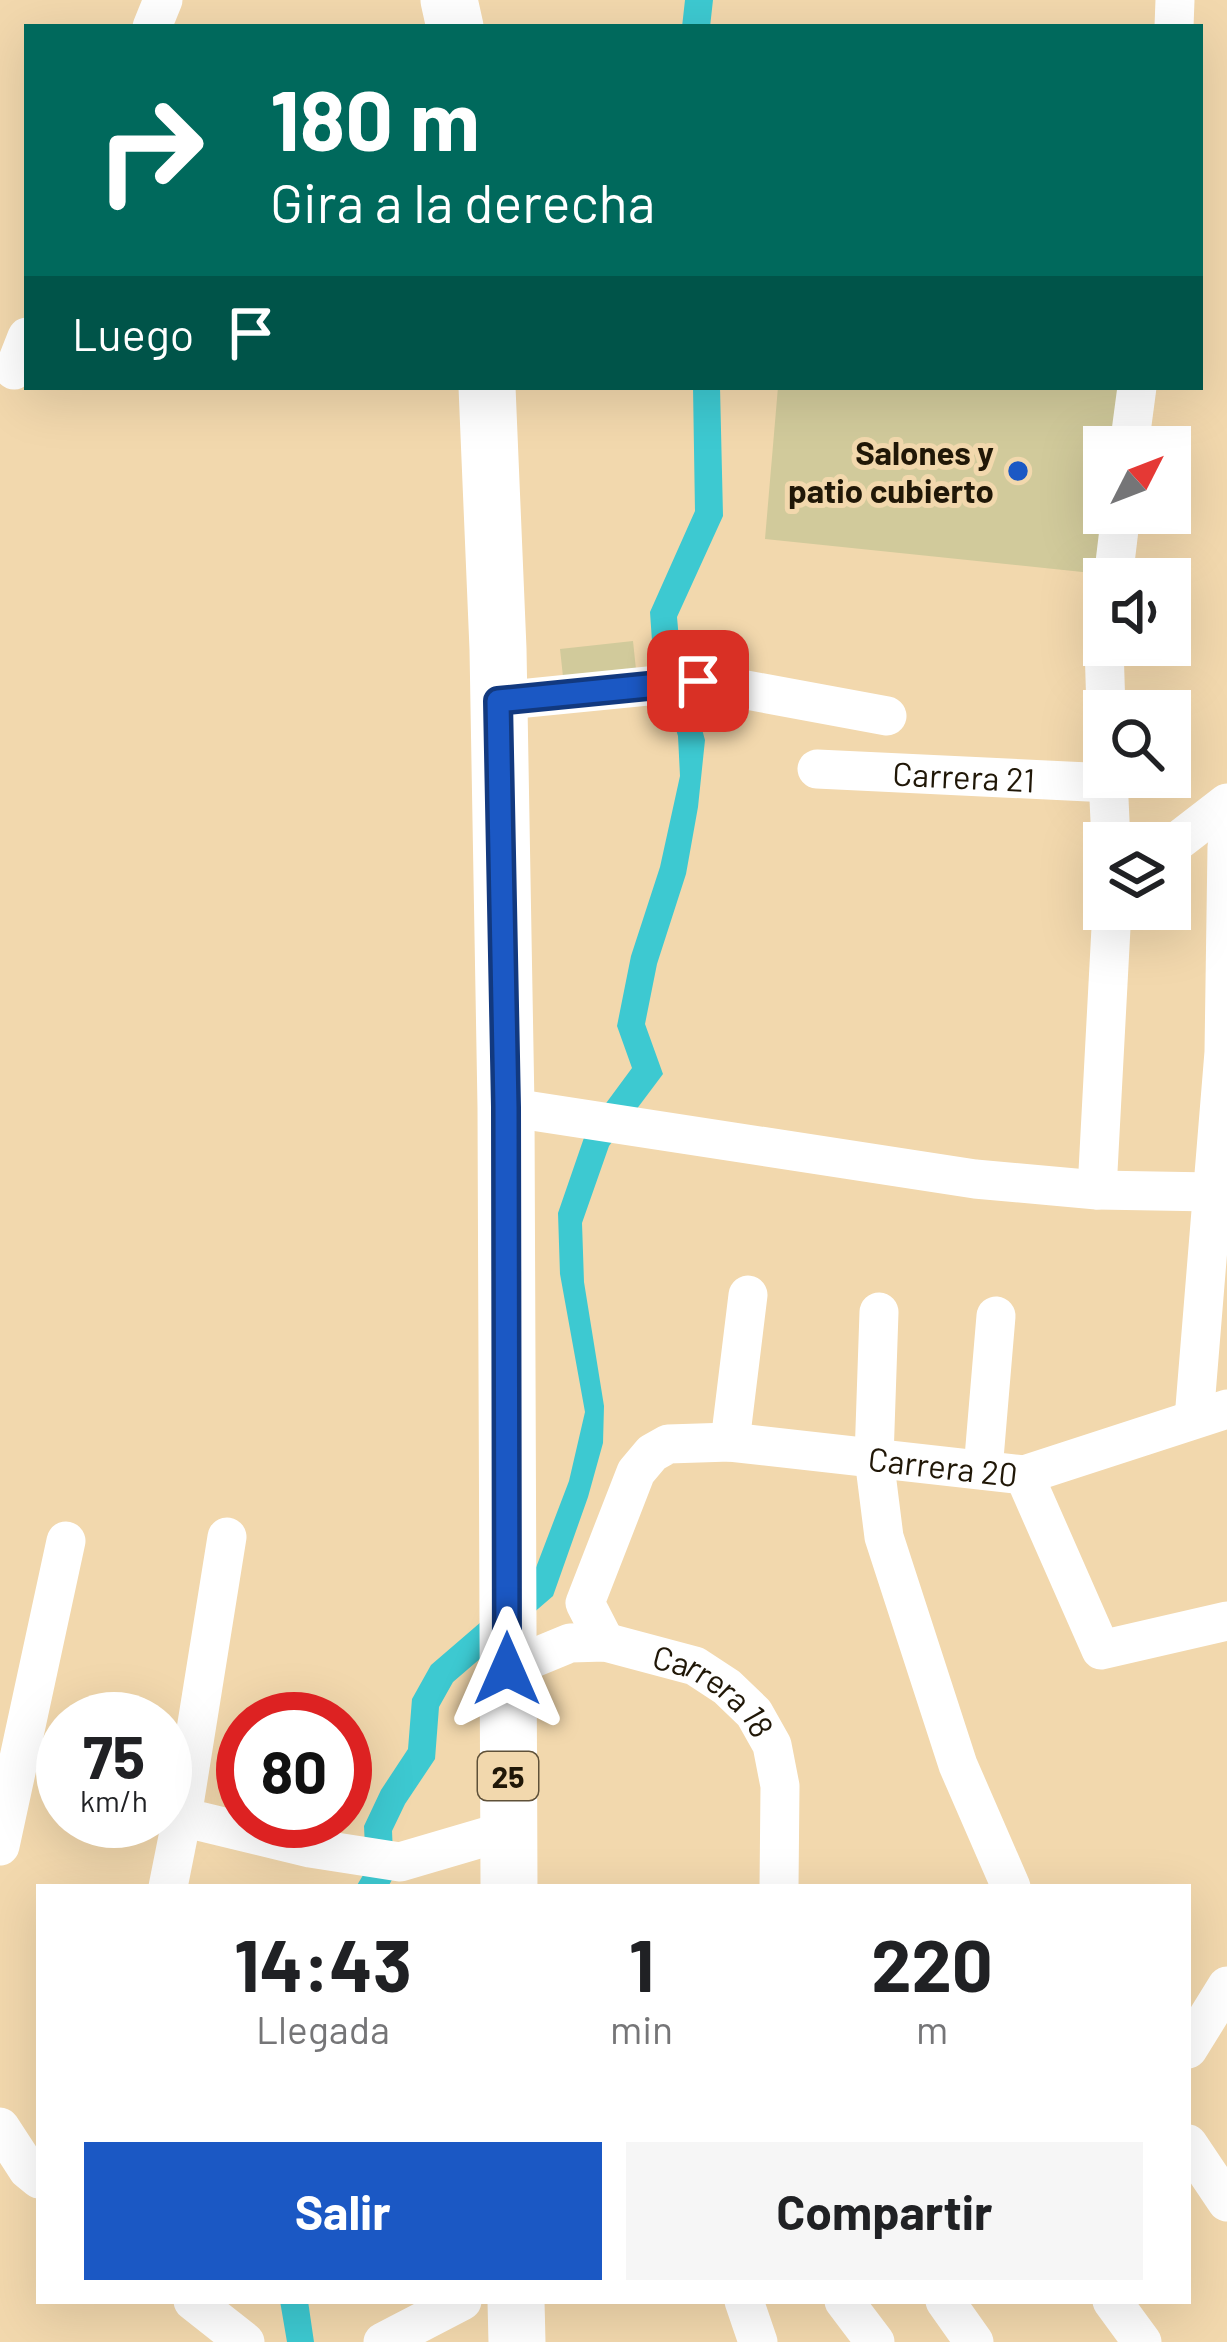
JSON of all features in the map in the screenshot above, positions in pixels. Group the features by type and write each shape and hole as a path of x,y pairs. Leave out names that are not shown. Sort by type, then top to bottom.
{"highway":[{"name":"25","path":"487,390 506,1107 509,1884"},
{"path":"516,2304 517,2342"}],"street":[{"path":"1132,426 1137,390"},
{"path":"498,701 675,683 886,716"},
{"name":"Carrera 21","path":"818,769 1083,779"},
{"path":"1191,831 1227,803"},
{"path":"1210,1414 1213,1192 1226,1052 1227,847"},
{"path":"1096,1190 1111,930"},
{"path":"506,1107 976,1179 1096,1190 1213,1192"},
{"path":"730,1442 748,1295"},
{"path":"879,1312 874,1458 884,1537 958,1765 1010,1884"},
{"path":"982,1470 996,1316"},
{"name":"Carrera 20","path":"605,1642 585,1603 636,1472 652,1453 668,1444 730,1442 1024,1475 1210,1414"},
{"path":"1024,1475 1101,1650 1227,1622"},
{"path":"192,1755 227,1537"},
{"path":"0,1846 66,1540"},
{"name":"Carrera 18","path":"507,1666 570,1643 605,1642 694,1666 727,1687 754,1713 772,1745 780,1786 779,1884"},
{"path":"192,1819 310,1848 400,1862 508,1830"},
{"path":"169,1884 176,1848"},
{"path":"1191,2047 1227,1986"},
{"path":"1191,2051 1227,2039"},
{"path":"0,2127 22,2178"},
{"path":"1191,2148 1227,2202"},
{"path":"197,2304 245,2342"},
{"path":"383,2342 456,2304"},
{"path":"745,2304 758,2342"},
{"path":"846,2304 875,2342"},
{"path":"947,2304 974,2342"},
{"path":"1114,2304 1142,2342"}],"water":[{"path":"685,0 713,0 710,24 682,24"},
{"path":"693,390 720,390 723,516 677,617 680,651 705,740 686,874 657,964 645,1024 663,1074 609,1146 582,1223 584,1282 604,1406 603,1443 553,1596 453,1682 439,1707 435,1759 392,1831 394,1876 390,1884 358,1884 366,1870 365,1848 372,1848 372,1809 408,1749 412,1699 431,1665 532,1578 569,1481 585,1412 560,1274 558,1213 587,1129 632,1068 617,1026 680,776 678,736 653,656 650,612 695,511"},
{"path":"281,2304 308,2304 314,2342 287,2342"}],"building":[{"path":"778,390 1128,390 1125,426 1083,426 1083,534 1106,534 1109,558 1083,558 1083,572 765,539"},
{"path":"633,641 637,679 564,686 560,649"}],"place":[{"name":"Salones y patio cubierto","path":"1018,471"}],"route":[{"path":"507,1669 506,1107 498,701 698,681"}]}
